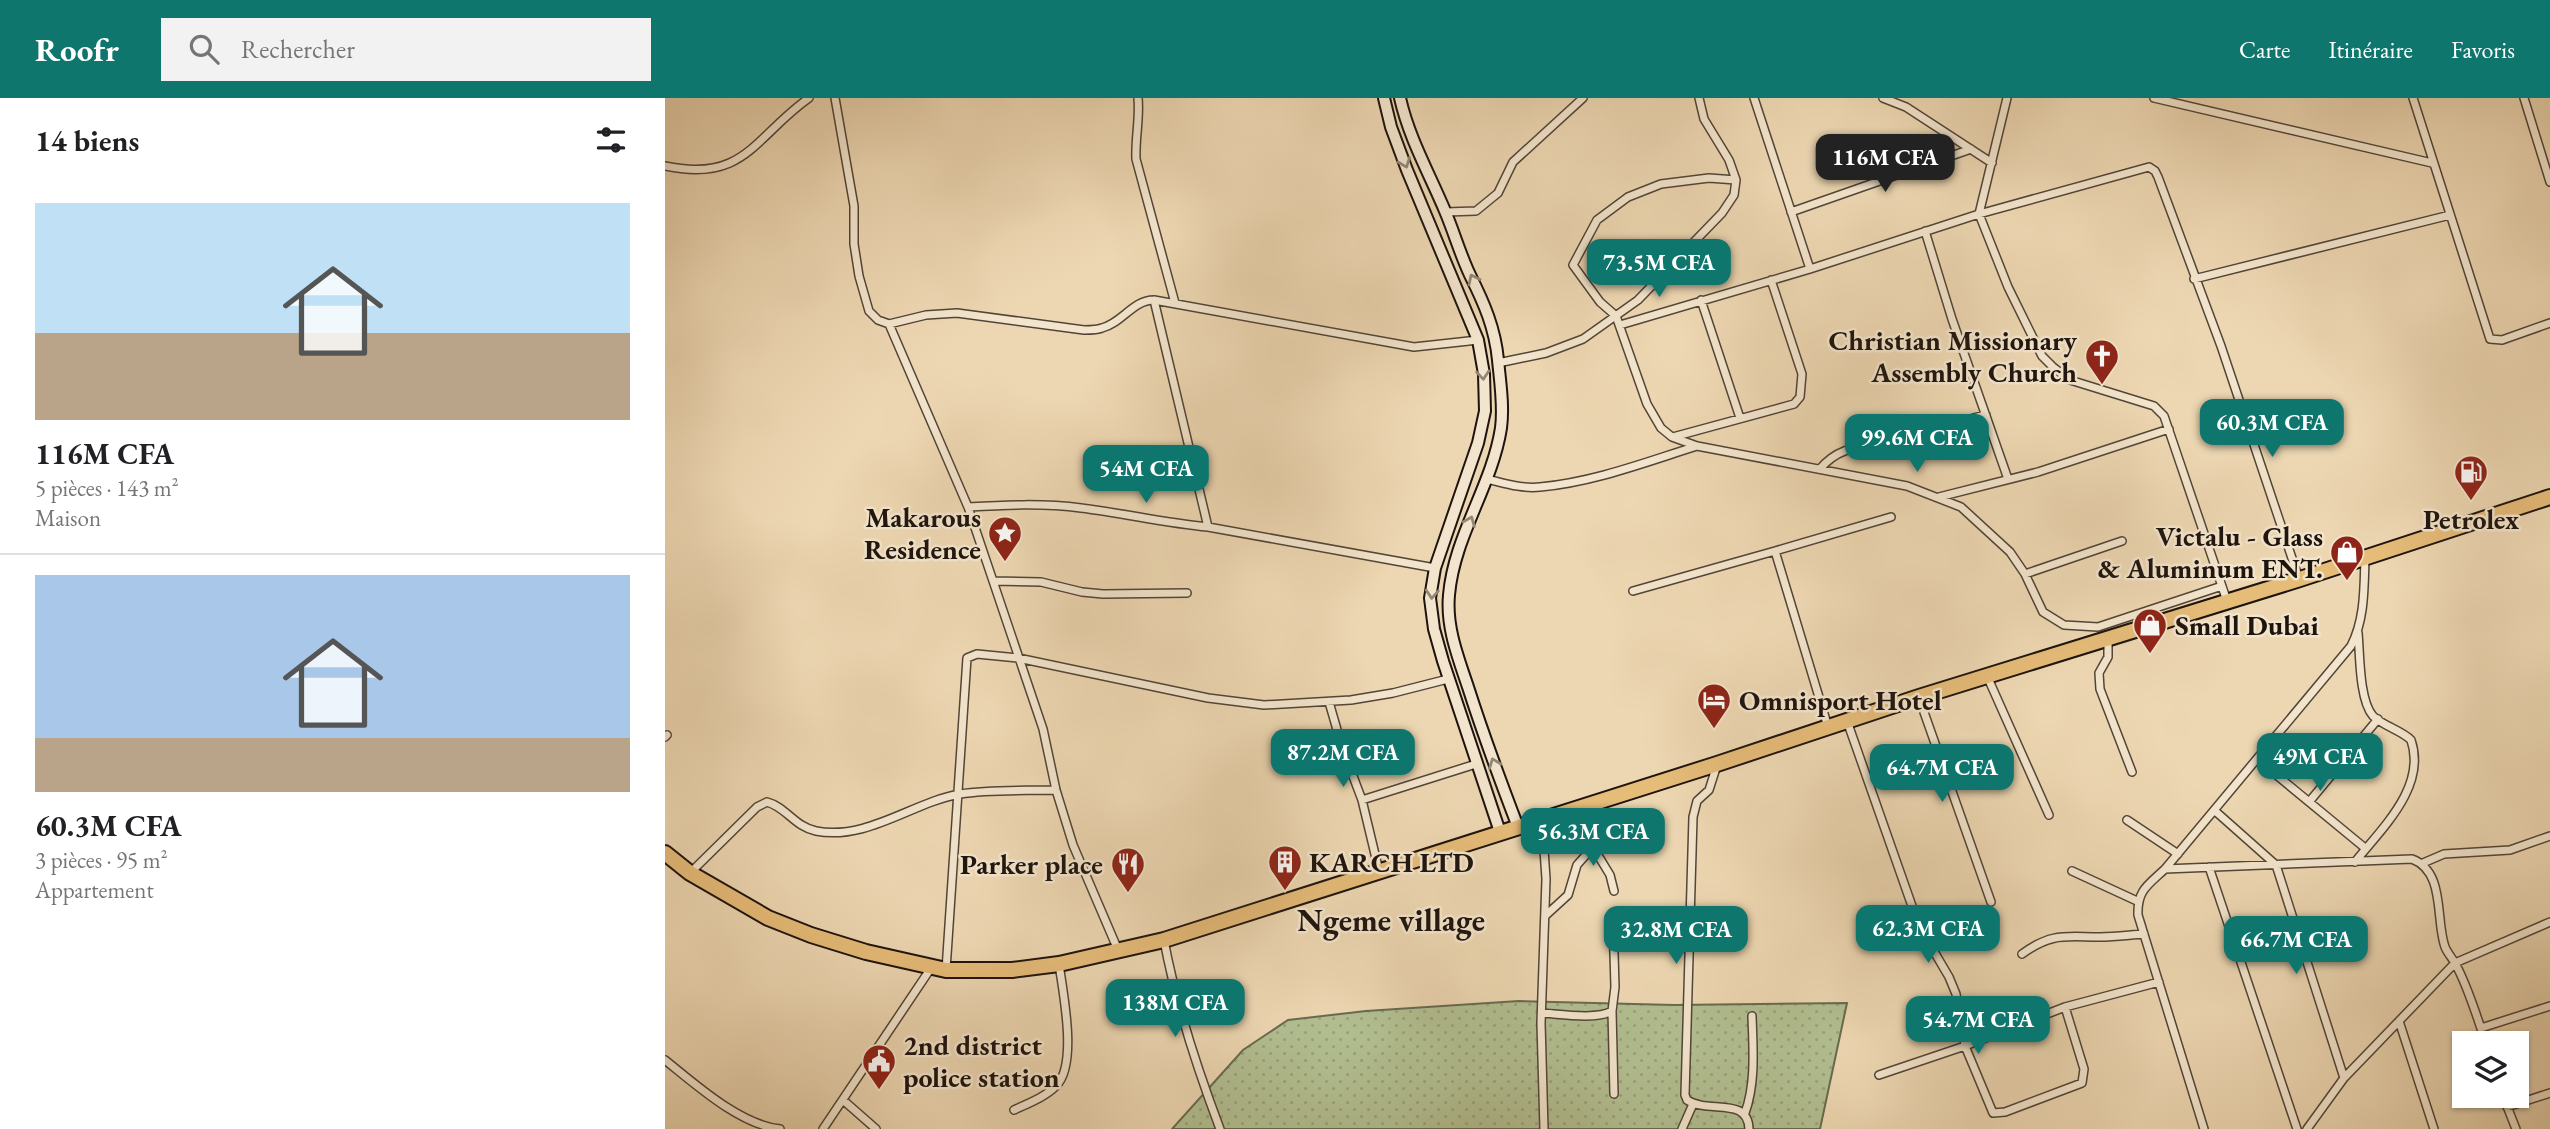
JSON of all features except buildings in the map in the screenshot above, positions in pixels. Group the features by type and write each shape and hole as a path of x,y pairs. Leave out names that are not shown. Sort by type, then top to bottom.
{"highway":[{"path":"665,853 690,873 768,918 866,952 946,970 1012,970 1059,964 1164,940 2550,497"}],"main road":[{"path":"1384,98 1403,159 1478,340 1484,374 1485,411 1478,443 1435,568 1430,598 1434,629 1448,679 1500,832"},
{"path":"1400,98 1410,132 1490,316 1498,363 1501,428 1487,479 1457,554 1449,593 1448,618 1485,740 1518,827"}],"street":[{"path":"665,166 701,170 717,168 735,161 749,153 809,98"},
{"path":"835,98 854,206 854,244 859,276 869,311 878,320 889,324 926,315 957,313 1084,330 1104,328 1136,305 1154,300 1414,347 1478,340"},
{"path":"1138,98 1140,118 1136,159 1175,303"},
{"path":"1446,212 1476,211 1498,193 1513,162 1583,98"},
{"path":"1498,363 1546,352 1583,339 1638,300 1722,213 1734,195 1736,180 1729,160 1704,119 1699,98"},
{"path":"1754,98 1810,269"},
{"path":"1883,98 1906,107 1992,163"},
{"path":"2007,98 1979,214 2008,287 2042,356 2070,380 2154,406 2164,416 2227,601"},
{"path":"2154,98 2432,163"},
{"path":"2413,98 2490,339 2502,340 2550,323"},
{"path":"2524,98 2550,182"},
{"path":"1791,212 1971,149"},
{"path":"1620,325 1810,269 1979,214 2149,167 2158,177 2221,346 2299,579"},
{"path":"1736,180 1709,178 1661,184 1628,197 1597,220 1573,265 1600,302 1616,316 1647,404 1661,428 1672,437 1696,446 1907,486 1961,507 2010,552 2025,574 2043,612 2054,621 2074,627 2098,626 2222,586"},
{"path":"2194,279 2450,215"},
{"path":"1925,231 1952,319 2008,480"},
{"path":"1672,437 1794,404 1800,397 1802,373 1771,280"},
{"path":"1154,300 1208,527"},
{"path":"1701,300 1740,418"},
{"path":"889,324 968,507 1042,729 1056,790 1073,845 1119,952"},
{"path":"1820,468 1828,458 1849,447 1895,440 1986,415"},
{"path":"1939,497 2008,480 2169,429"},
{"path":"1487,479 1522,487 1540,487 1607,474 1696,446"},
{"path":"968,507 1017,504 1081,508 1173,524 1208,527 1435,568"},
{"path":"1633,592 1891,517"},
{"path":"2025,574 2122,541"},
{"path":"1775,551 1828,727"},
{"path":"2355,862 2404,799 2416,762 2411,740 2373,716 2361,676 2358,633 2362,614 2365,557"},
{"path":"994,581 1041,582 1103,594 1187,593"},
{"path":"2204,1129 2138,915 2137,901 2143,890 2178,854 2351,646 2358,633"},
{"path":"2108,638 2108,657 2099,673 2100,689 2132,772"},
{"path":"946,970 967,658 977,654 1018,658 1208,698 1264,705 1351,701 1448,679"},
{"path":"1987,676 2049,814"},
{"path":"1919,697 1991,902"},
{"path":"1329,702 1362,800 1379,871"},
{"path":"2309,802 2378,719"},
{"path":"1846,721 1919,926 1956,994 1965,1046 1993,1113 2005,1112 2082,1083 2084,1069 2065,1007"},
{"path":"2257,759 2365,848"},
{"path":"1362,800 1476,764"},
{"path":"1717,764 1709,790 1697,801 1693,817 1685,1095 1693,1104 1705,1108 1738,1108 1745,1114"},
{"path":"690,873 757,807 767,802 775,804 799,825 815,831 835,832 855,831 959,794 1056,790"},
{"path":"1544,917 1568,895 1577,864 1594,847 1600,822 1598,801"},
{"path":"2214,810 2276,865 2343,1079"},
{"path":"1542,819 1546,879 1542,1013 1543,1129"},
{"path":"2127,820 2178,854"},
{"path":"2423,863 2444,854 2509,850 2550,837"},
{"path":"1594,847 1610,875 1614,891"},
{"path":"2165,869 2412,859 2423,863 2431,876 2441,911 2444,945 2455,963 2482,1031"},
{"path":"2209,867 2297,1129"},
{"path":"2072,871 2137,901"},
{"path":"1613,920 1614,1094"},
{"path":"2307,1129 2343,1079 2455,963 2550,922"},
{"path":"2022,954 2036,943 2067,935 2099,937 2144,934"},
{"path":"1164,940 1172,982 1220,1129"},
{"path":"1014,1110 1042,1097 1058,1084 1066,1069 1067,1042 1059,964"},
{"path":"823,1129 931,968"},
{"path":"1879,1075 1965,1046 2065,1007 2159,982"},
{"path":"2481,1028 2550,1006"},
{"path":"1542,1013 1593,1015 1607,1014 1612,1010"},
{"path":"1749,1129 1745,1114 1752,1075 1752,1016"},
{"path":"2399,1021 2434,1129"},
{"path":"665,1060 722,1104 748,1119 780,1129"},
{"path":"2529,1100 2550,1093"},
{"path":"843,1100 876,1129"},
{"path":"1682,1129 1693,1104"},
{"path":"2504,1129 2515,1127 2507,1108"}],"green space":[{"path":"1519,1001 1674,1005 1847,1003 1820,1129 1172,1129 1243,1050 1288,1020 1366,1011"}],"place":[{"name":"Christian Missionary Assembly Church","path":"2102,386"},
{"name":"Petrolex","path":"2471,502"},
{"name":"Makarous Residence","path":"1005,563"},
{"name":"Victalu - Glass & Aluminum ENT.","path":"2347,582"},
{"name":"Small Dubai","path":"2150,655"},
{"name":"Omnisport Hotel","path":"1714,730"},
{"name":"KARCH LTD","path":"1285,892"},
{"name":"Parker place","path":"1128,894"},
{"name":"2nd district police station","path":"879,1091"}],"district":[{"name":"Ngeme village","path":"1391,920"}]}
